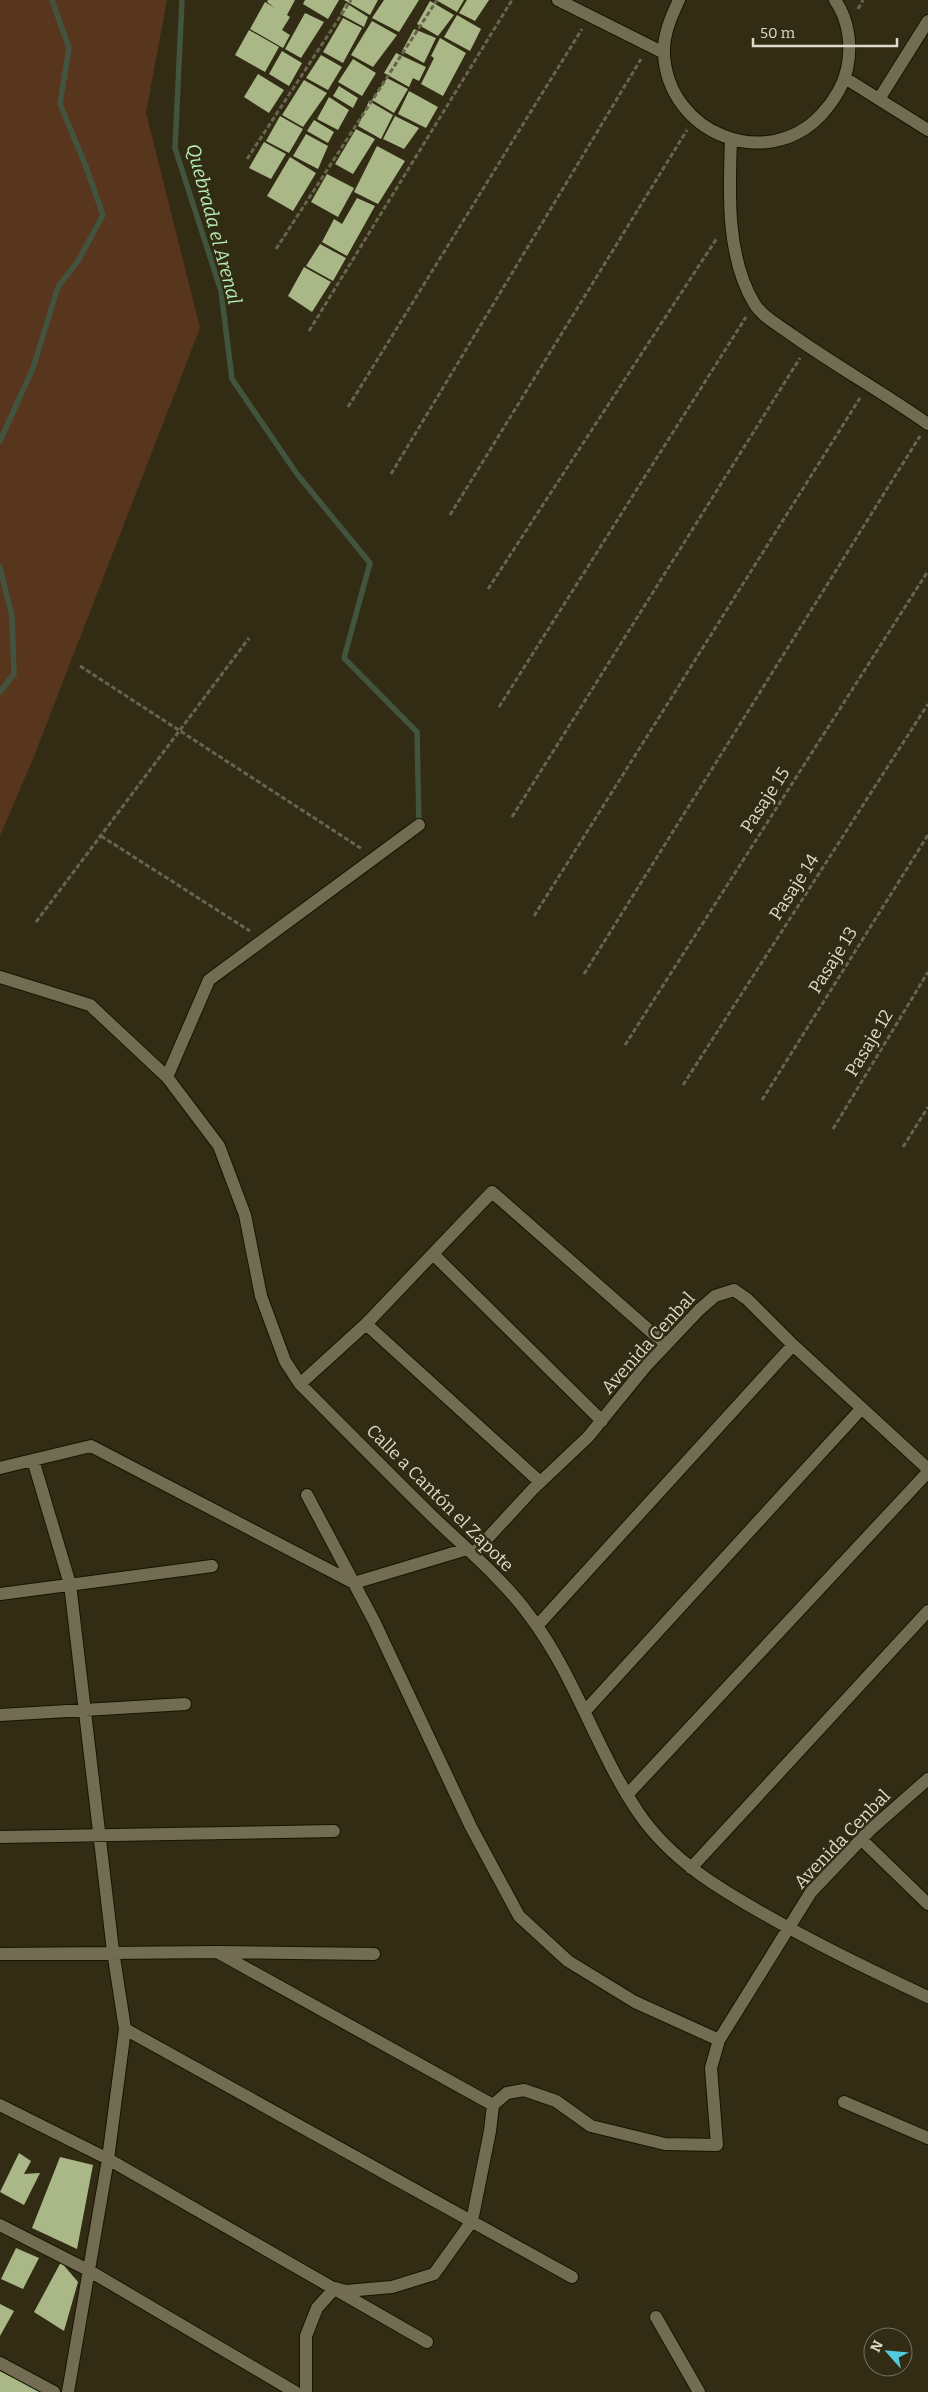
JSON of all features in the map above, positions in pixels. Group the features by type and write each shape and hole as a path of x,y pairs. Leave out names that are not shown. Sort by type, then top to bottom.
{"street":[{"path":"558,0 664,53"},
{"path":"680,0 668,23 664,53 671,85 678,100 694,119 711,131 731,140 759,143 787,138 812,124 832,104 845,78 850,43 846,26 835,0"},
{"path":"879,99 928,21"},
{"path":"845,78 928,130"},
{"path":"731,140 731,216 738,266 754,303 765,315 807,346 928,424"},
{"path":"167,1077 209,980 419,825"},
{"name":"Calle a Cantón el Zapote","path":"0,977 90,1005 167,1077 219,1146 245,1215 261,1296 285,1362 300,1384 470,1551 528,1614 537,1626 585,1711 627,1795 654,1834 712,1885 828,1950 928,1997"},
{"path":"300,1384 366,1324 492,1192 666,1345"},
{"path":"433,1254 602,1421"},
{"name":"Avenida Cenbal","path":"470,1551 588,1437 666,1345 715,1296 734,1290 747,1299 928,1470"},
{"path":"366,1324 540,1482"},
{"path":"537,1626 793,1344"},
{"path":"585,1711 862,1408"},
{"path":"0,1468 91,1446 354,1583 470,1551"},
{"path":"33,1460 70,1584 114,1953 125,2029 108,2159 68,2392"},
{"path":"627,1795 928,1470"},
{"path":"307,1495 374,1621 471,1827 519,1916 568,1961 635,2002 719,2040"},
{"path":"0,1594 212,1566"},
{"path":"691,1868 928,1611"},
{"path":"0,1715 185,1704"},
{"name":"Avenida Cenbal","path":"493,2105 506,2093 524,2090 556,2101 591,2126 665,2144 716,2145 711,2068 719,2040 811,1892 862,1840 927,1782"},
{"path":"0,1837 334,1831"},
{"path":"862,1840 928,1904"},
{"path":"217,1952 493,2105 490,2131 472,2221 434,2274 392,2287 346,2292 335,2288"},
{"path":"0,1954 217,1952 374,1954"},
{"path":"125,2029 572,2277"},
{"path":"844,2102 928,2138"},
{"path":"0,2105 108,2159 427,2342"},
{"path":"0,2225 88,2270 295,2392"},
{"path":"306,2392 306,2336 317,2308 335,2288"},
{"path":"656,2317 699,2392"},
{"path":"0,2364 54,2392"}],"path":[{"path":"247,159 351,0"},
{"path":"276,249 437,0"},
{"path":"309,331 512,0"},
{"path":"348,407 590,16"},
{"path":"391,474 649,46"},
{"path":"450,515 694,119"},
{"path":"488,589 731,216"},
{"path":"499,707 754,303"},
{"path":"512,817 807,346"},
{"path":"534,916 868,385"},
{"path":"584,974 928,424"},
{"name":"Pasaje 15","path":"624,1045 928,571"},
{"path":"36,922 249,638"},
{"path":"80,666 375,858"},
{"name":"Pasaje 14","path":"683,1085 928,704"},
{"name":"Pasaje 13","path":"762,1100 928,835"},
{"path":"101,836 263,940"},
{"name":"Pasaje 12","path":"833,1129 928,972"},
{"path":"903,1147 928,1107"}],"shaded area":[{"path":"0,0 167,0 146,113 200,328 33,759 0,836"}],"building":[{"path":"268,0 295,0 287,15 290,17 282,30 290,35 283,48 250,29 265,2 275,8 267,2"},
{"path":"305,0 339,0 328,19 303,4"},
{"path":"344,0 378,0 370,15"},
{"path":"384,0 419,0 399,32 372,18"},
{"path":"436,0 464,0 457,12"},
{"path":"467,0 489,0 475,21 459,13"},
{"path":"430,1 454,15 438,36 417,24"},
{"path":"346,3 368,17 364,27 340,14"},
{"path":"305,13 324,22 301,58 285,49"},
{"path":"457,15 481,29 470,51 444,37"},
{"path":"343,18 362,28 343,63 323,52"},
{"path":"372,21 397,35 373,67 351,55"},
{"path":"414,29 436,38 424,63 402,51"},
{"path":"249,30 279,47 265,72 235,55"},
{"path":"440,38 466,53 443,96 421,84 434,58 431,56"},
{"path":"282,51 302,63 289,86 269,74"},
{"path":"396,53 426,67 419,81 413,78 409,87 384,73"},
{"path":"321,55 342,67 328,90 306,78"},
{"path":"353,59 376,73 362,96 338,82"},
{"path":"258,74 284,90 269,113 244,97"},
{"path":"387,78 408,89 394,113 372,100"},
{"path":"304,80 327,93 303,127 282,115"},
{"path":"339,86 358,98 353,108 333,96"},
{"path":"409,91 438,107 426,128 398,114"},
{"path":"329,97 349,110 338,130 317,119"},
{"path":"369,101 393,115 381,139 358,126"},
{"path":"280,116 303,129 289,153 266,141"},
{"path":"395,116 419,128 404,149 383,139"},
{"path":"314,120 334,132 328,143 307,131"},
{"path":"356,129 375,139 353,174 335,164"},
{"path":"306,134 328,146 318,169 293,156"},
{"path":"264,142 286,154 271,179 249,168"},
{"path":"377,146 405,161 378,204 354,192"},
{"path":"290,157 316,173 293,211 267,196"},
{"path":"327,174 354,188 338,217 311,202"},
{"path":"357,198 375,206 347,256 322,242 334,219 342,224"},
{"path":"320,244 346,258 333,281 306,266"},
{"path":"304,267 331,282 312,312 288,296"},
{"path":"19,2153 31,2161 24,2174 40,2173 24,2205 0,2192"},
{"path":"60,2157 93,2165 77,2249 32,2228"},
{"path":"16,2248 39,2258 23,2289 1,2279"},
{"path":"61,2262 78,2282 64,2331 34,2312"},
{"path":"0,2304 14,2311 0,2336"},
{"path":"0,2371 42,2392 0,2392"}],"waterway":[{"path":"0,441 33,368 58,287 78,261 103,215 85,164 60,104 69,48 52,0"},
{"name":"Quebrada el Arenal","path":"182,0 175,148 221,291 232,379 297,474 370,563 344,658 417,732 419,825"},
{"path":"0,567 12,617 14,674 0,692"}]}
